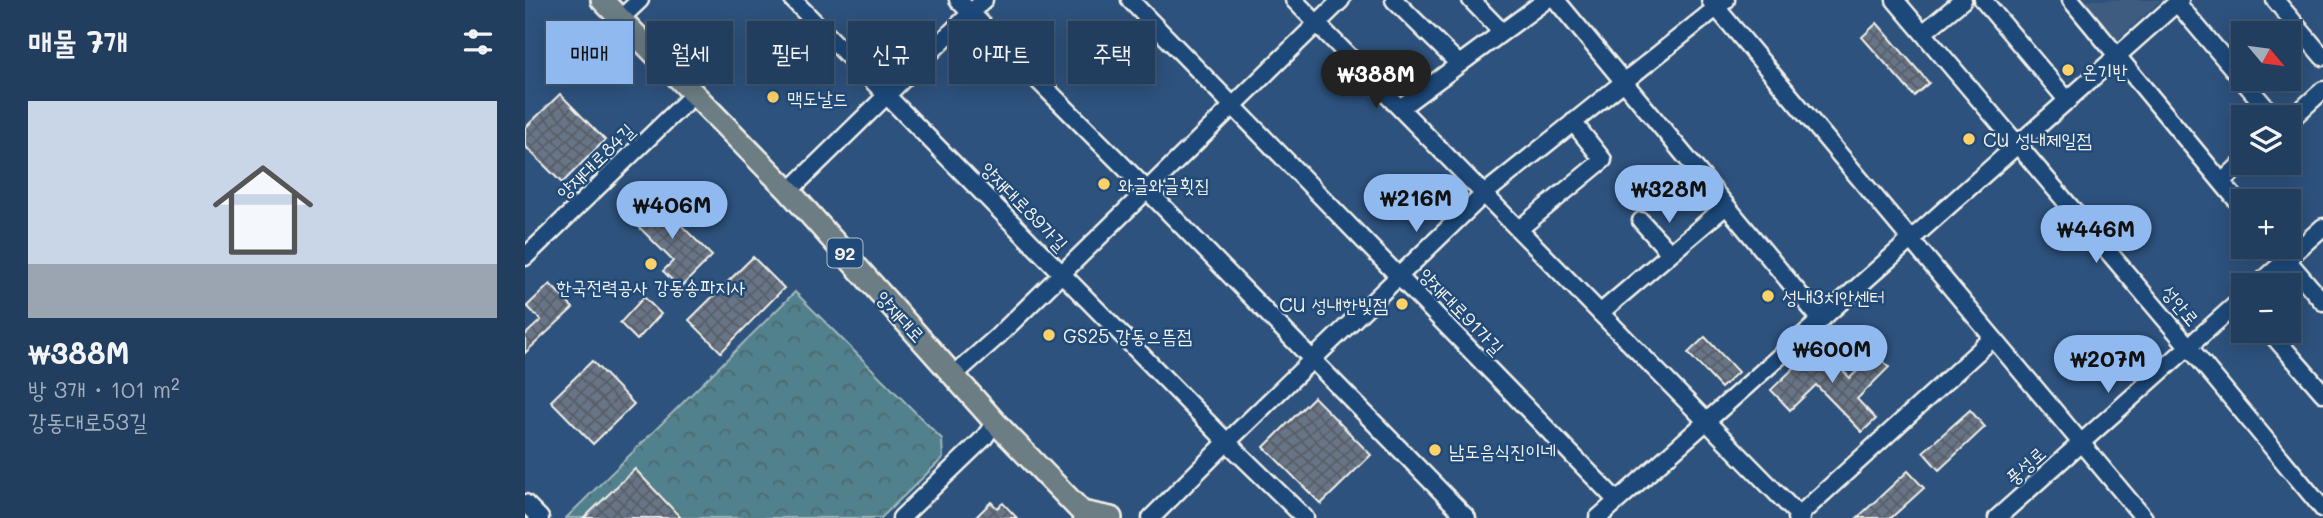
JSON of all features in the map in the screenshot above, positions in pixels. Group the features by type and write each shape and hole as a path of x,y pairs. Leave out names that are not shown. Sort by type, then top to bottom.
{"main road":[{"name":"양재대로","path":"602,0 789,191 995,422 1083,515 1111,518"}],"street":[{"path":"620,19 640,0"},
{"name":"양재대로89가길","path":"793,0 1305,518"},
{"path":"958,0 1467,518"},
{"path":"789,191 984,0"},
{"name":"양재대로91가길","path":"1129,0 1617,501"},
{"path":"1294,0 1799,517 1993,338"},
{"path":"954,375 998,336 1341,0"},
{"path":"1394,0 1459,64"},
{"path":"1471,0 1502,32"},
{"path":"1400,108 1546,0"},
{"path":"1556,0 1821,320"},
{"name":"성안로","path":"1895,0 2323,509"},
{"path":"1923,33 1963,0"},
{"path":"1983,0 2068,101"},
{"path":"2071,0 2231,193"},
{"path":"2274,0 2323,57"},
{"path":"1598,518 2178,1 2264,105"},
{"path":"1151,518 1484,194 1624,82 1717,3 2144,518"},
{"path":"2301,110 2323,90"},
{"name":"양재대로84길","path":"525,257 694,94"},
{"path":"1519,229 1603,160 1573,122"},
{"path":"2222,182 2231,173"},
{"path":"1601,313 1726,206"},
{"path":"1641,221 1670,253"},
{"path":"2301,241 2323,227"},
{"path":"2286,259 2323,302"},
{"name":"풍성로","path":"1997,518 2231,310"},
{"path":"2279,343 2323,393"},
{"path":"901,518 984,438 995,422"},
{"path":"525,503 540,518"}],"shaded area":[{"path":"2083,0 2161,0 2116,41"}],"green space":[{"path":"795,292 942,439 943,458 881,518 566,518"}],"building":[{"path":"1877,23 1929,83 1914,96 1862,37"},
{"path":"560,94 605,140 562,183 525,146 525,128"},
{"path":"652,196 712,256 680,288 663,271 673,261 630,218"},
{"path":"753,257 784,288 721,352 689,320"},
{"path":"550,284 573,308 525,353 525,335 541,320 527,306"},
{"path":"644,297 661,314 637,340 620,323"},
{"path":"1705,337 1738,372 1721,388 1688,353"},
{"path":"1818,345 1850,378 1875,353 1889,367 1857,399 1876,419 1862,432 1816,385 1790,410 1771,390"},
{"path":"592,361 634,404 593,444 551,401"},
{"path":"1314,397 1371,455 1321,504 1264,447"},
{"path":"1970,410 1985,427 1939,470 1923,452"},
{"path":"635,469 681,518 584,518"},
{"path":"1908,471 1924,488 1891,518 1857,518"},
{"path":"991,502 997,508 1003,503 1017,518 975,518"}],"place":[{"name":"온기반","path":"2068,70"},
{"name":"맥도날드","path":"773,97"},
{"name":"CU 성내제일점","path":"1969,139"},
{"name":"와글와글횟집","path":"1104,184"},
{"name":"한국전력공사 강동송파지사","path":"651,264"},
{"name":"성내3치안센터","path":"1768,296"},
{"name":"CU 성내한빛점","path":"1402,304"},
{"name":"GS25 강동으뜸점","path":"1049,335"},
{"name":"남도음식진이네","path":"1435,450"}]}
